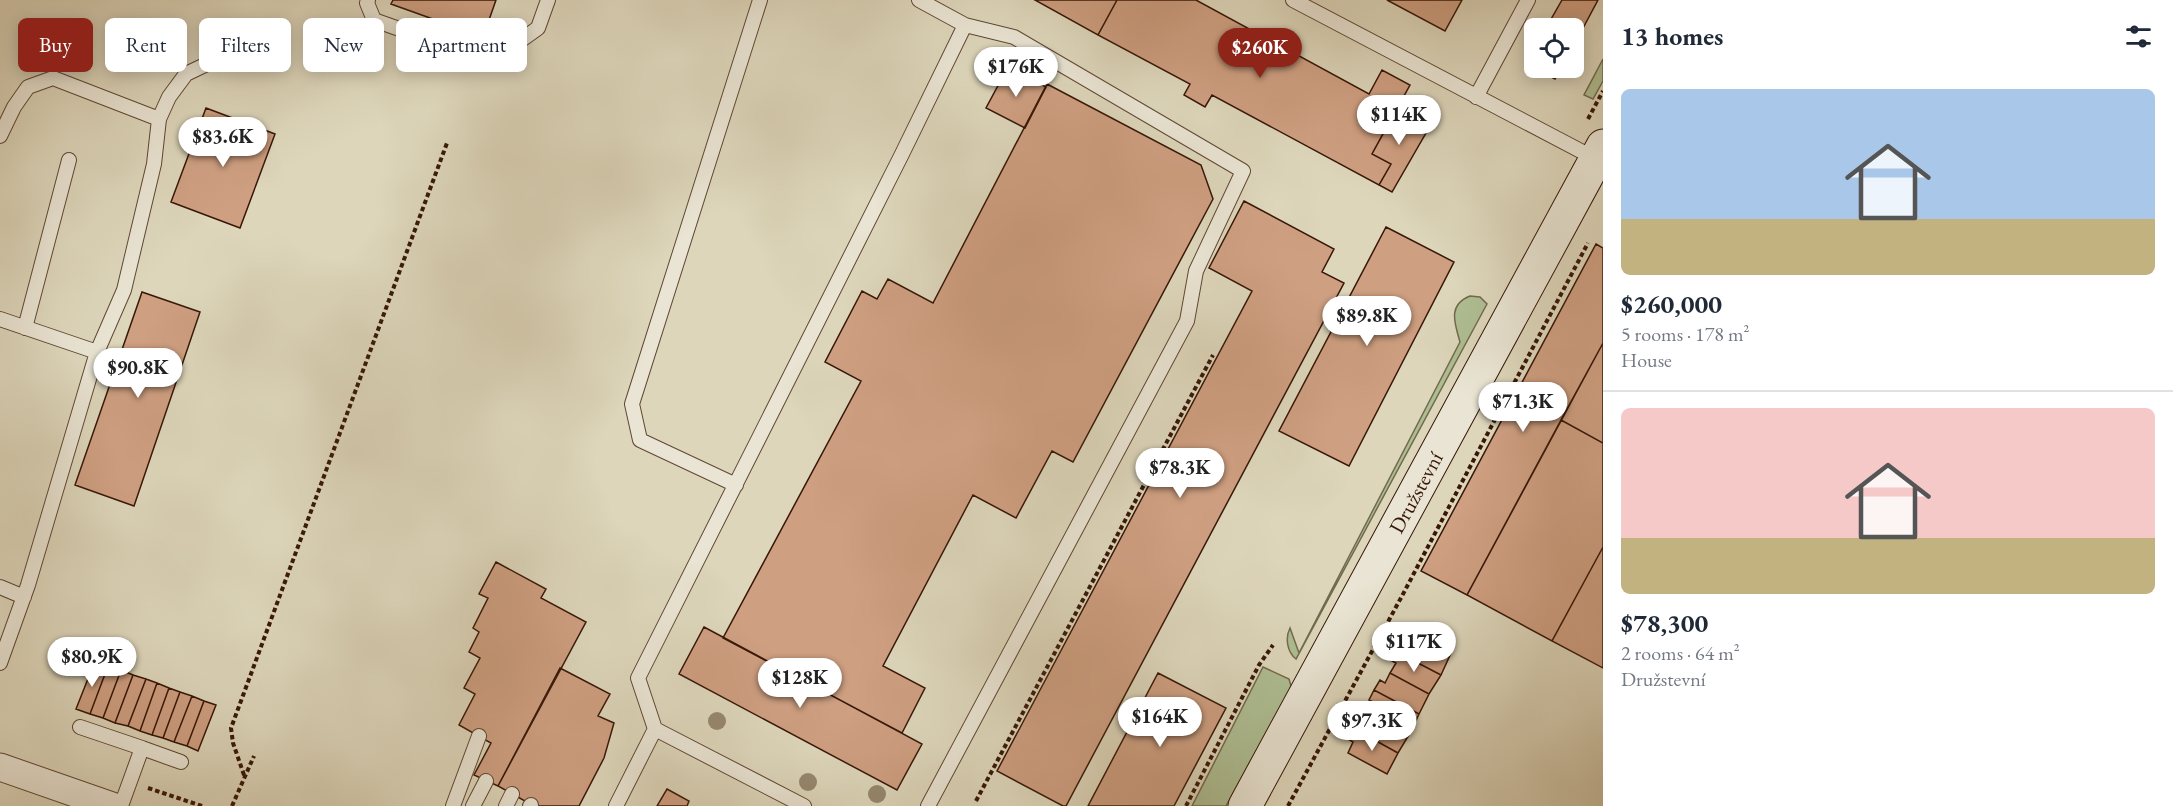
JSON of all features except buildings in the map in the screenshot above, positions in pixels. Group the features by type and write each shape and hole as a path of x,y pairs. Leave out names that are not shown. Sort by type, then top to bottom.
{"main road":[{"name":"Družstevní","path":"1245,806 1601,156"}],"street":[{"path":"0,767 112,806"}],"lane":[{"path":"369,0 374,20 478,57 506,51 538,28 548,0"},
{"path":"736,485 640,440 632,404 760,0"},
{"path":"919,0 965,26 1014,37 1243,171 1196,271 1186,321 928,806"},
{"path":"1293,0 1476,97 1601,156"},
{"path":"1476,97 1528,0"},
{"path":"804,806 655,729 638,678 903,154 965,26"},
{"path":"0,663 24,597 96,352 124,290 154,164 159,119 169,98 186,74 199,68"},
{"path":"0,136 14,107 28,87 53,78 159,119"},
{"path":"25,328 69,160"},
{"path":"0,319 96,352"},
{"path":"0,587 24,597"},
{"path":"80,727 181,762"},
{"path":"616,806 655,729"},
{"path":"453,806 479,736"},
{"path":"121,806 142,748"},
{"path":"473,806 486,781"}],"path":[{"path":"244,775 232,743 231,728 447,143"},
{"path":"1288,806 1408,586 1592,234"},
{"path":"976,801 1213,355"},
{"path":"1186,806 1259,665 1273,645"},
{"path":"232,806 254,756"}],"green space":[{"path":"1603,59 1603,81 1593,99 1584,95"},
{"path":"1470,296 1480,297 1487,304 1296,659 1288,645 1290,628 1299,653 1460,342 1454,316 1455,310 1458,304"},
{"path":"1263,667 1289,679 1291,686 1289,691 1226,806 1192,806"}]}
